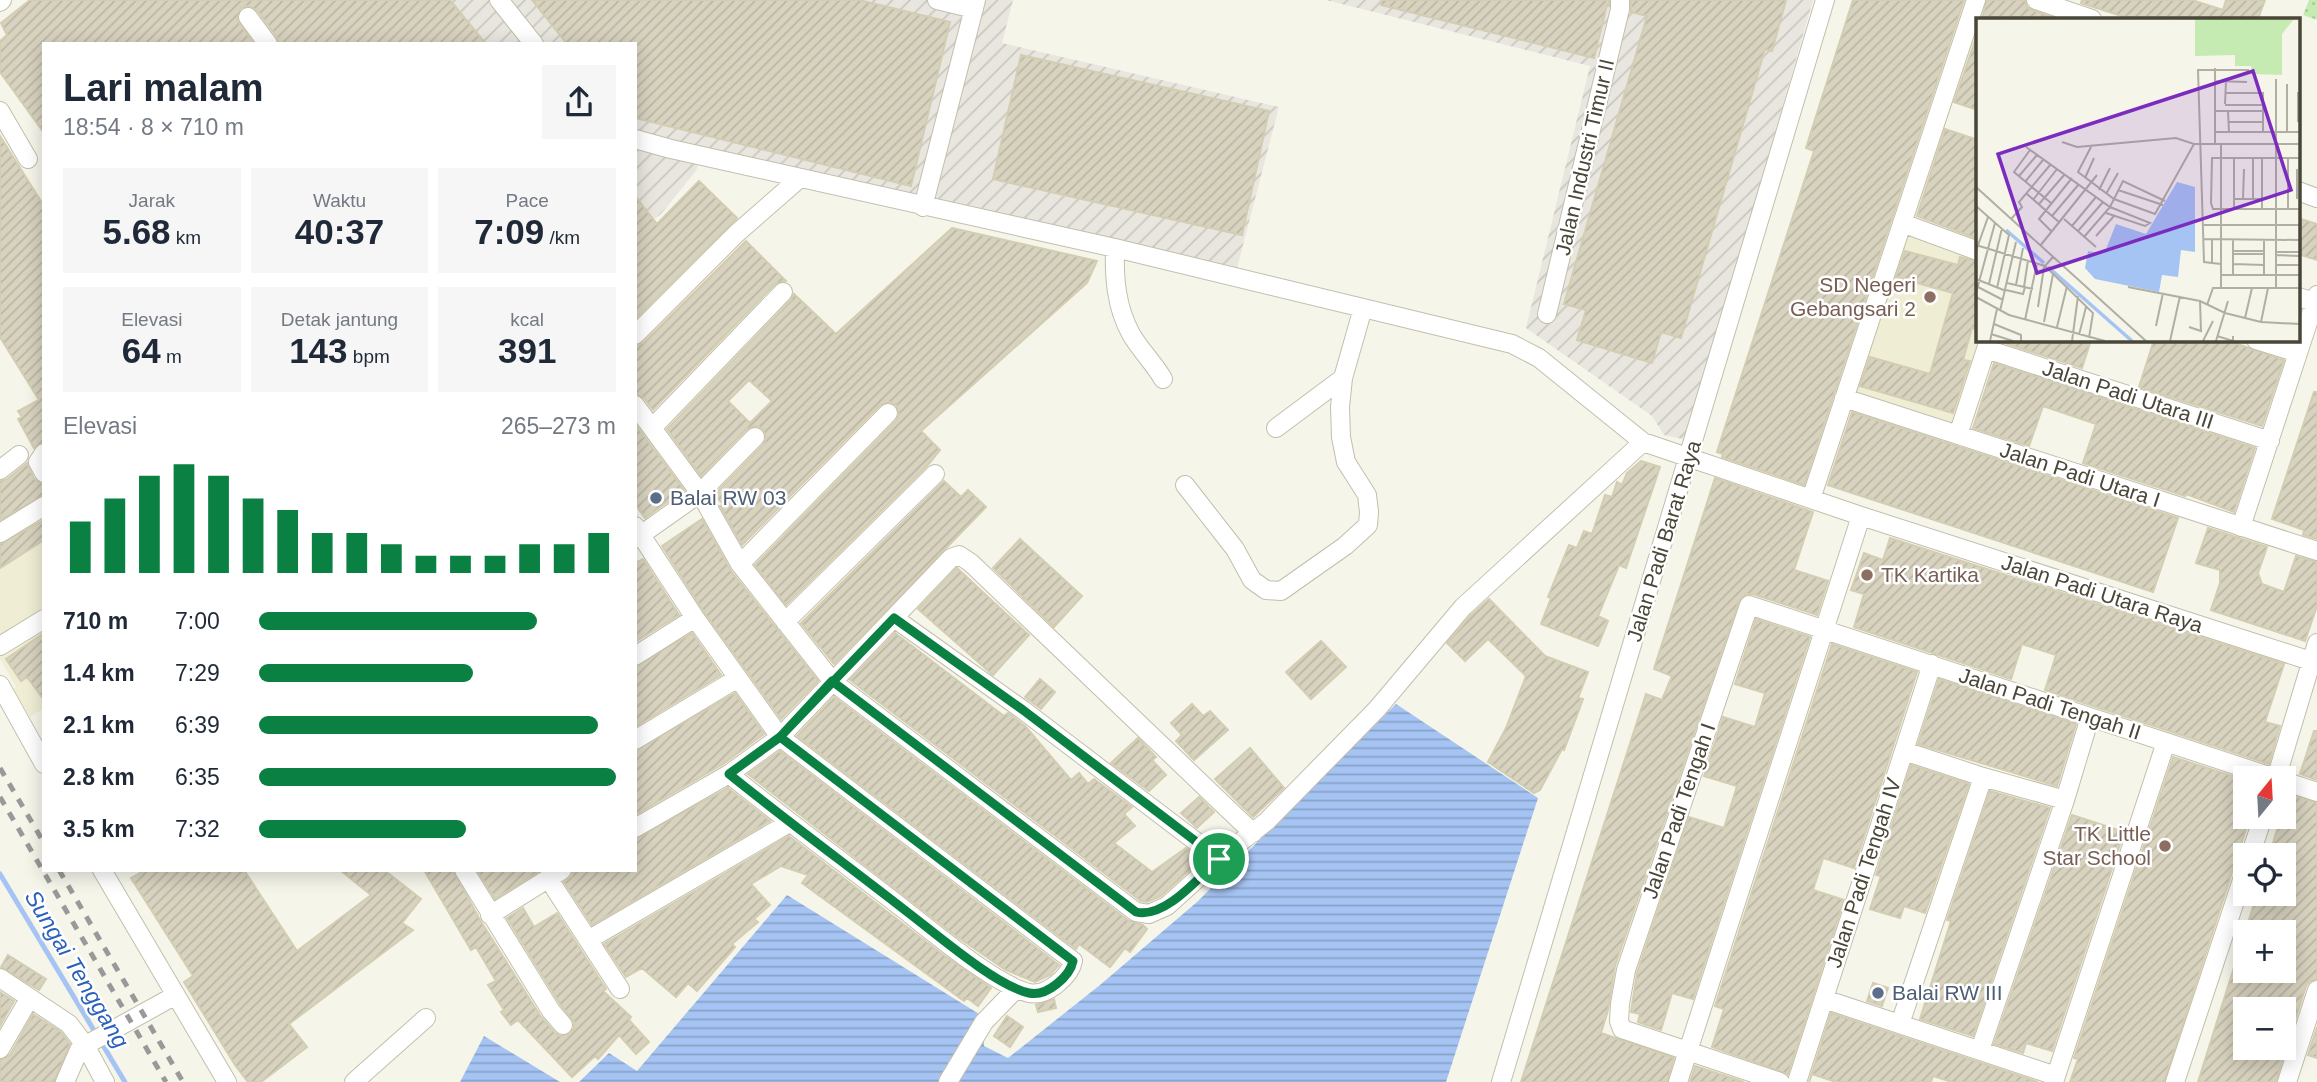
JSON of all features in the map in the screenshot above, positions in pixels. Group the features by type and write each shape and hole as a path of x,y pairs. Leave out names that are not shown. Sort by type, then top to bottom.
{"street":[{"path":"499,0 532,42"},
{"path":"923,206 975,4 937,0"},
{"name":"Jalan Industri Timur II","path":"1548,314 1620,0"},
{"name":"Jalan Padi Barat Raya","path":"1501,1082 1679,454 1825,0"},
{"path":"1811,499 1976,0"},
{"path":"2036,0 2070,16"},
{"path":"248,17 267,42"},
{"path":"0,111 28,159"},
{"path":"637,139 671,149 1115,248 1512,344 1539,358 1643,442 1463,607 1377,709 1253,833 1219,859 1167,906 1149,914 1136,912 832,681 740,564 700,493 637,408"},
{"path":"637,333 736,234 800,178"},
{"path":"2300,192 2317,198"},
{"path":"1902,223 1976,250"},
{"path":"1115,248 1116,296 1125,321 1130,334 1163,379"},
{"path":"652,428 783,292"},
{"path":"2241,527 2298,353 2310,298"},
{"path":"1185,485 1235,549 1252,580 1266,590 1281,591 1345,546 1367,525 1367,495 1346,462 1341,437 1340,407 1343,379 1363,309"},
{"path":"2259,341 2298,353"},
{"path":"1958,435 1987,344"},
{"name":"Jalan Padi Utara III","path":"1987,344 2270,441"},
{"path":"1276,428 1343,379"},
{"name":"Jalan Padi Utara I","path":"1844,398 2317,551"},
{"path":"740,564 888,413"},
{"path":"729,774 961,954 1016,989 1030,993 1054,986 1069,972 1073,961 780,737 637,533 700,493 755,437"},
{"name":"Jalan Padi Utara Raya","path":"1643,442 1861,516 2314,662"},
{"path":"0,470 19,455"},
{"path":"785,621 935,474"},
{"path":"0,533 42,507"},
{"path":"1678,1082 1861,516"},
{"path":"637,827 729,774 780,737 951,558 962,556 1253,833"},
{"name":"Jalan Padi Tengah I","path":"1688,1052 1622,1029 1619,1021 1620,1004 1626,970 1749,605 1824,629"},
{"path":"637,655 695,618"},
{"path":"894,618 1023,710 1219,859"},
{"path":"0,646 42,620"},
{"name":"Jalan Padi Tengah II","path":"1824,629 2238,766"},
{"path":"2281,766 2314,662 2317,643"},
{"name":"Jalan Padi Tengah IV","path":"1797,1082 1931,664"},
{"path":"637,739 738,678"},
{"path":"0,685 42,760"},
{"path":"1980,1050 2065,800 2090,717"},
{"path":"1824,999 1980,1050 2055,1079 2166,742"},
{"path":"1904,751 2065,800"},
{"path":"1900,1024 1983,777"},
{"path":"2296,785 2317,792"},
{"path":"588,940 789,823"},
{"path":"103,872 227,1082"},
{"path":"465,872 551,1011 563,1025"},
{"path":"490,915 555,874 588,940 620,989"},
{"path":"2175,1082 2233,906"},
{"path":"0,978 91,1042 104,1082"},
{"path":"948,1082 984,1022 1016,989"},
{"path":"2287,1082 2317,990"},
{"path":"65,1082 79,1050 176,995"},
{"path":"0,1049 29,999"},
{"path":"354,1082 426,1017"},
{"path":"1688,1052 1780,1082"}],"shaded area":[{"path":"237,0 1013,0 1002,43 1279,107 1236,272 703,151 696,171 661,214 637,232 637,42 271,42"},
{"path":"1326,0 1813,0 1687,440 1664,435 1652,416 1526,328 1590,66"},
{"name":"SD Negeri Gebangsari 2","path":"1904,229 1976,254 1976,341 1986,341 1958,432 1849,397"},
{"path":"42,499 42,709 30,717 13,689 16,687 0,659 0,527"}],"green space":[{"path":"2309,0 2317,0 2317,20 2303,15"}],"water":[{"path":"1396,704 1538,798 1446,1082 579,1082 609,1053 637,1071 787,895 984,1017 984,1046 1008,1058 1100,985 1197,902"},
{"path":"484,1036 560,1082 460,1082"}],"building":[{"path":"30,0 450,0 484,42 278,42 257,10 247,6 241,8 237,19 253,42 42,42 42,130 0,72 0,41 7,35 1,23"},
{"path":"532,0 859,0 950,22 911,186 637,118 637,42 565,42"},
{"path":"1382,0 1609,0 1609,6 1607,5 1594,58 1381,5"},
{"path":"1631,0 1786,0 1772,51 1765,49 1681,338 1661,332 1652,363 1577,340 1586,310 1564,304 1647,16 1631,12"},
{"path":"1853,0 1964,0 1804,485 1722,457 1723,454 1717,452 1814,151 1806,148"},
{"path":"1987,0 2025,0 2027,7 2054,18 1982,18"},
{"path":"2082,0 2192,0 2223,10 2226,0 2265,0 2258,18 2128,18 2081,3"},
{"path":"1976,38 1976,109 1954,102"},
{"path":"1021,55 1269,111 1242,235 993,179"},
{"path":"1945,129 1976,139 1976,238 1917,216"},
{"path":"0,136 42,203 42,443 34,448 18,419 22,417 18,411 39,400 0,337"},
{"path":"699,181 737,218 637,317 637,199 657,224"},
{"path":"2301,219 2317,224 2317,260 2300,255"},
{"path":"952,228 1097,261 1087,283 921,431 940,450 786,605 755,565 896,421 899,415 896,405 890,402 880,405 742,545 720,506 723,504 714,495 763,445 766,439 763,429 757,426 747,429 701,476 667,429 794,294 836,334","holes":["749,380 772,401 750,423 728,401"]},
{"path":"746,241 786,281 775,284 653,410 644,398 637,395 637,345 643,343"},
{"path":"1905,251 1958,265 1960,257 1976,261 1976,329 1972,328 1963,360 1970,361 1953,413 1860,386 1870,357 1930,374 1953,293 1896,277"},
{"path":"2002,341 2091,341 2082,368"},
{"path":"2154,341 2229,341 2284,360 2262,426 2139,387"},
{"path":"1994,363 2255,448 2234,512 2186,494 2185,496 2083,463 2096,424 2043,406 2029,446 1973,428"},
{"path":"2314,392 2317,392 2317,539 2303,535 2304,530 2272,519"},
{"path":"1852,412 2178,518 2153,592 1828,485"},
{"path":"637,427 684,490 645,518 637,507"},
{"path":"1641,461 1660,467 1626,568 1619,565 1598,616 1608,621 1598,646 1541,624 1551,598 1548,597 1569,545 1577,548 1584,531 1592,534 1605,495 1612,497 1617,482 1622,485 1627,473"},
{"path":"27,463 34,479 42,483 42,496 0,520 0,481 7,479"},
{"path":"1715,478 1813,512 1794,570 1828,581 1817,615 1753,594 1746,594 1739,601 1615,966 1608,1010 1601,1033 1674,1058 1667,1082 1521,1082 1646,694 1662,700 1672,676 1654,669"},
{"path":"944,481 961,497 968,490 986,507 834,664 801,623"},
{"path":"702,519 731,571 818,681 781,719 704,612 662,546"},
{"path":"42,521 42,541 0,568 0,544"},
{"path":"2208,528 2267,547 2258,573 2262,584 2284,592 2296,556 2317,562 2317,606 2305,641 2211,610 2220,583 2220,570 2196,563"},
{"path":"1890,538 2284,664 2265,722 2280,726 2269,764 2045,690 2056,655 2022,644 2011,679 1854,627 1864,594 1851,590 1864,553 1883,560"},
{"path":"1020,539 1082,596 1054,627 993,568"},
{"path":"643,559 679,615 637,641 637,562"},
{"path":"957,568 1029,635 993,675 918,609"},
{"path":"1489,599 1545,656 1588,672 1578,698 1583,699 1564,750 1562,749 1540,790 1534,793 1488,762 1506,728 1526,676 1488,639 1465,661 1447,643"},
{"path":"1756,619 1810,637 1693,999 1672,993 1661,1030 1638,1022 1640,1014 1631,1012 1637,973 1689,817 1724,828 1737,786 1704,776 1723,717 1755,727 1765,693 1735,684"},
{"path":"692,633 721,675 637,726 637,666"},
{"path":"895,633 1004,716 1008,713 1026,727 1071,780 1079,773 1088,784 1094,779 1132,807 1124,814 1135,826 1114,843 1152,872 1186,848 1201,860 1161,896 1147,902 1141,901 850,680"},
{"path":"42,634 42,697 27,677 21,681 6,659"},
{"path":"1321,641 1346,667 1311,699 1286,672"},
{"path":"1832,644 1917,672 1854,868 1823,858 1813,890 1844,900 1788,1074 1712,1047 1724,1009 1715,1006"},
{"path":"1040,679 1055,692 1041,709 1025,697"},
{"path":"1939,679 2076,724 2057,786 1918,744"},
{"path":"735,693 764,734 723,764 637,814 637,750"},
{"path":"834,697 1129,921 1143,925 1147,929 1130,952 1125,948 1110,967 1079,944 1076,949 797,736"},
{"path":"1192,704 1203,716 1210,711 1228,730 1194,760 1176,741 1182,735 1171,723"},
{"path":"2314,731 2317,731 2317,780 2300,774"},
{"path":"1138,738 1156,757 1152,760 1166,775 1149,791 1111,763"},
{"path":"1250,748 1284,788 1253,817 1215,779"},
{"path":"780,751 1059,965 1050,975 1035,982 1006,970 956,936 748,774"},
{"path":"2173,757 2233,776 2233,830 2246,830 2242,843 2233,843 2233,869 2164,1082 2070,1082 2078,1059 2074,1058"},
{"path":"1911,765 1969,784 1925,913 1904,906 1900,918 1870,909 1881,876 1876,875"},
{"path":"728,788 770,821 592,925 564,882 572,876 573,872 637,872 637,838"},
{"path":"1990,791 2050,808 1973,1036 1920,1019 1951,921 1947,920"},
{"path":"2296,796 2317,803 2317,979 2306,986 2296,1017 2296,997 2233,997 2233,1060 2282,1060 2276,1082 2198,1082 2233,971 2233,983 2296,983 2296,920 2249,920 2253,906 2296,906 2296,843 2273,843 2277,830 2296,830"},
{"path":"1199,797 1214,812 1197,828 1181,813"},
{"path":"2072,815 2124,832 2052,1051 2026,1043 2023,1053 1994,1044"},
{"path":"789,836 942,954 991,988 978,1006 967,998 964,1001 802,883 808,875 781,866 751,884 770,905 754,919 758,922 732,944 735,947 697,991 688,983 676,997 642,968 626,977 604,944"},
{"path":"142,872 245,872 297,951 371,895 342,872 387,872 421,899 402,923 413,930 289,1024 307,1047 261,1082 248,1082 184,982 193,976 131,878"},
{"path":"425,872 454,872 480,920 541,1017 555,1033 560,1036 570,1034 574,1022 507,918 523,908 534,927 557,913 606,989 603,991 631,1017 629,1020 649,1042 636,1054 619,1035 598,1059 595,1056 572,1077 518,1020 511,1025 501,1012 504,1010 488,985 496,981 476,947 471,950"},
{"path":"478,872 538,872 495,899"},
{"path":"8,955 46,979 39,990 1,967"},
{"name":"Balai RW III","path":"1873,983 1888,988 1882,1006 1867,1001"},
{"path":"0,992 14,1001 0,1026"},
{"path":"1054,999 1056,1008 1038,1012 1036,1005"},
{"path":"1831,1013 2038,1082 1952,1082 1933,1076 1931,1082 1836,1082 1812,1074 1809,1082"},
{"path":"33,1014 61,1032 70,1044 54,1082 0,1082 0,1060 10,1055"},
{"path":"1007,1016 1023,1027 1010,1047 994,1036"},
{"path":"2317,1027 2317,1058 2308,1055"},
{"path":"1695,1066 1744,1082 1690,1082"}],"waterway":[{"name":"Sungai Tenggang","path":"0,874 125,1082"}],"railway":[{"path":"0,768 42,840"},
{"path":"0,797 42,869"},
{"path":"44,872 166,1082"},
{"path":"60,872 183,1082"}],"place":[{"name":"SD Negeri Gebangsari 2","path":"1930,297"},
{"name":"Balai RW 03","path":"656,498"},
{"name":"TK Kartika","path":"1867,575"},
{"name":"TK Little Star School","path":"2165,846"},
{"name":"Balai RW III","path":"1878,993"}],"route":[{"path":"1219,859 1023,710 894,618 832,681 780,737 729,774 961,954 1016,989 1030,993 1054,986 1069,972 1073,961 780,737 832,681 1136,912 1149,914 1167,906 1219,859"}]}
